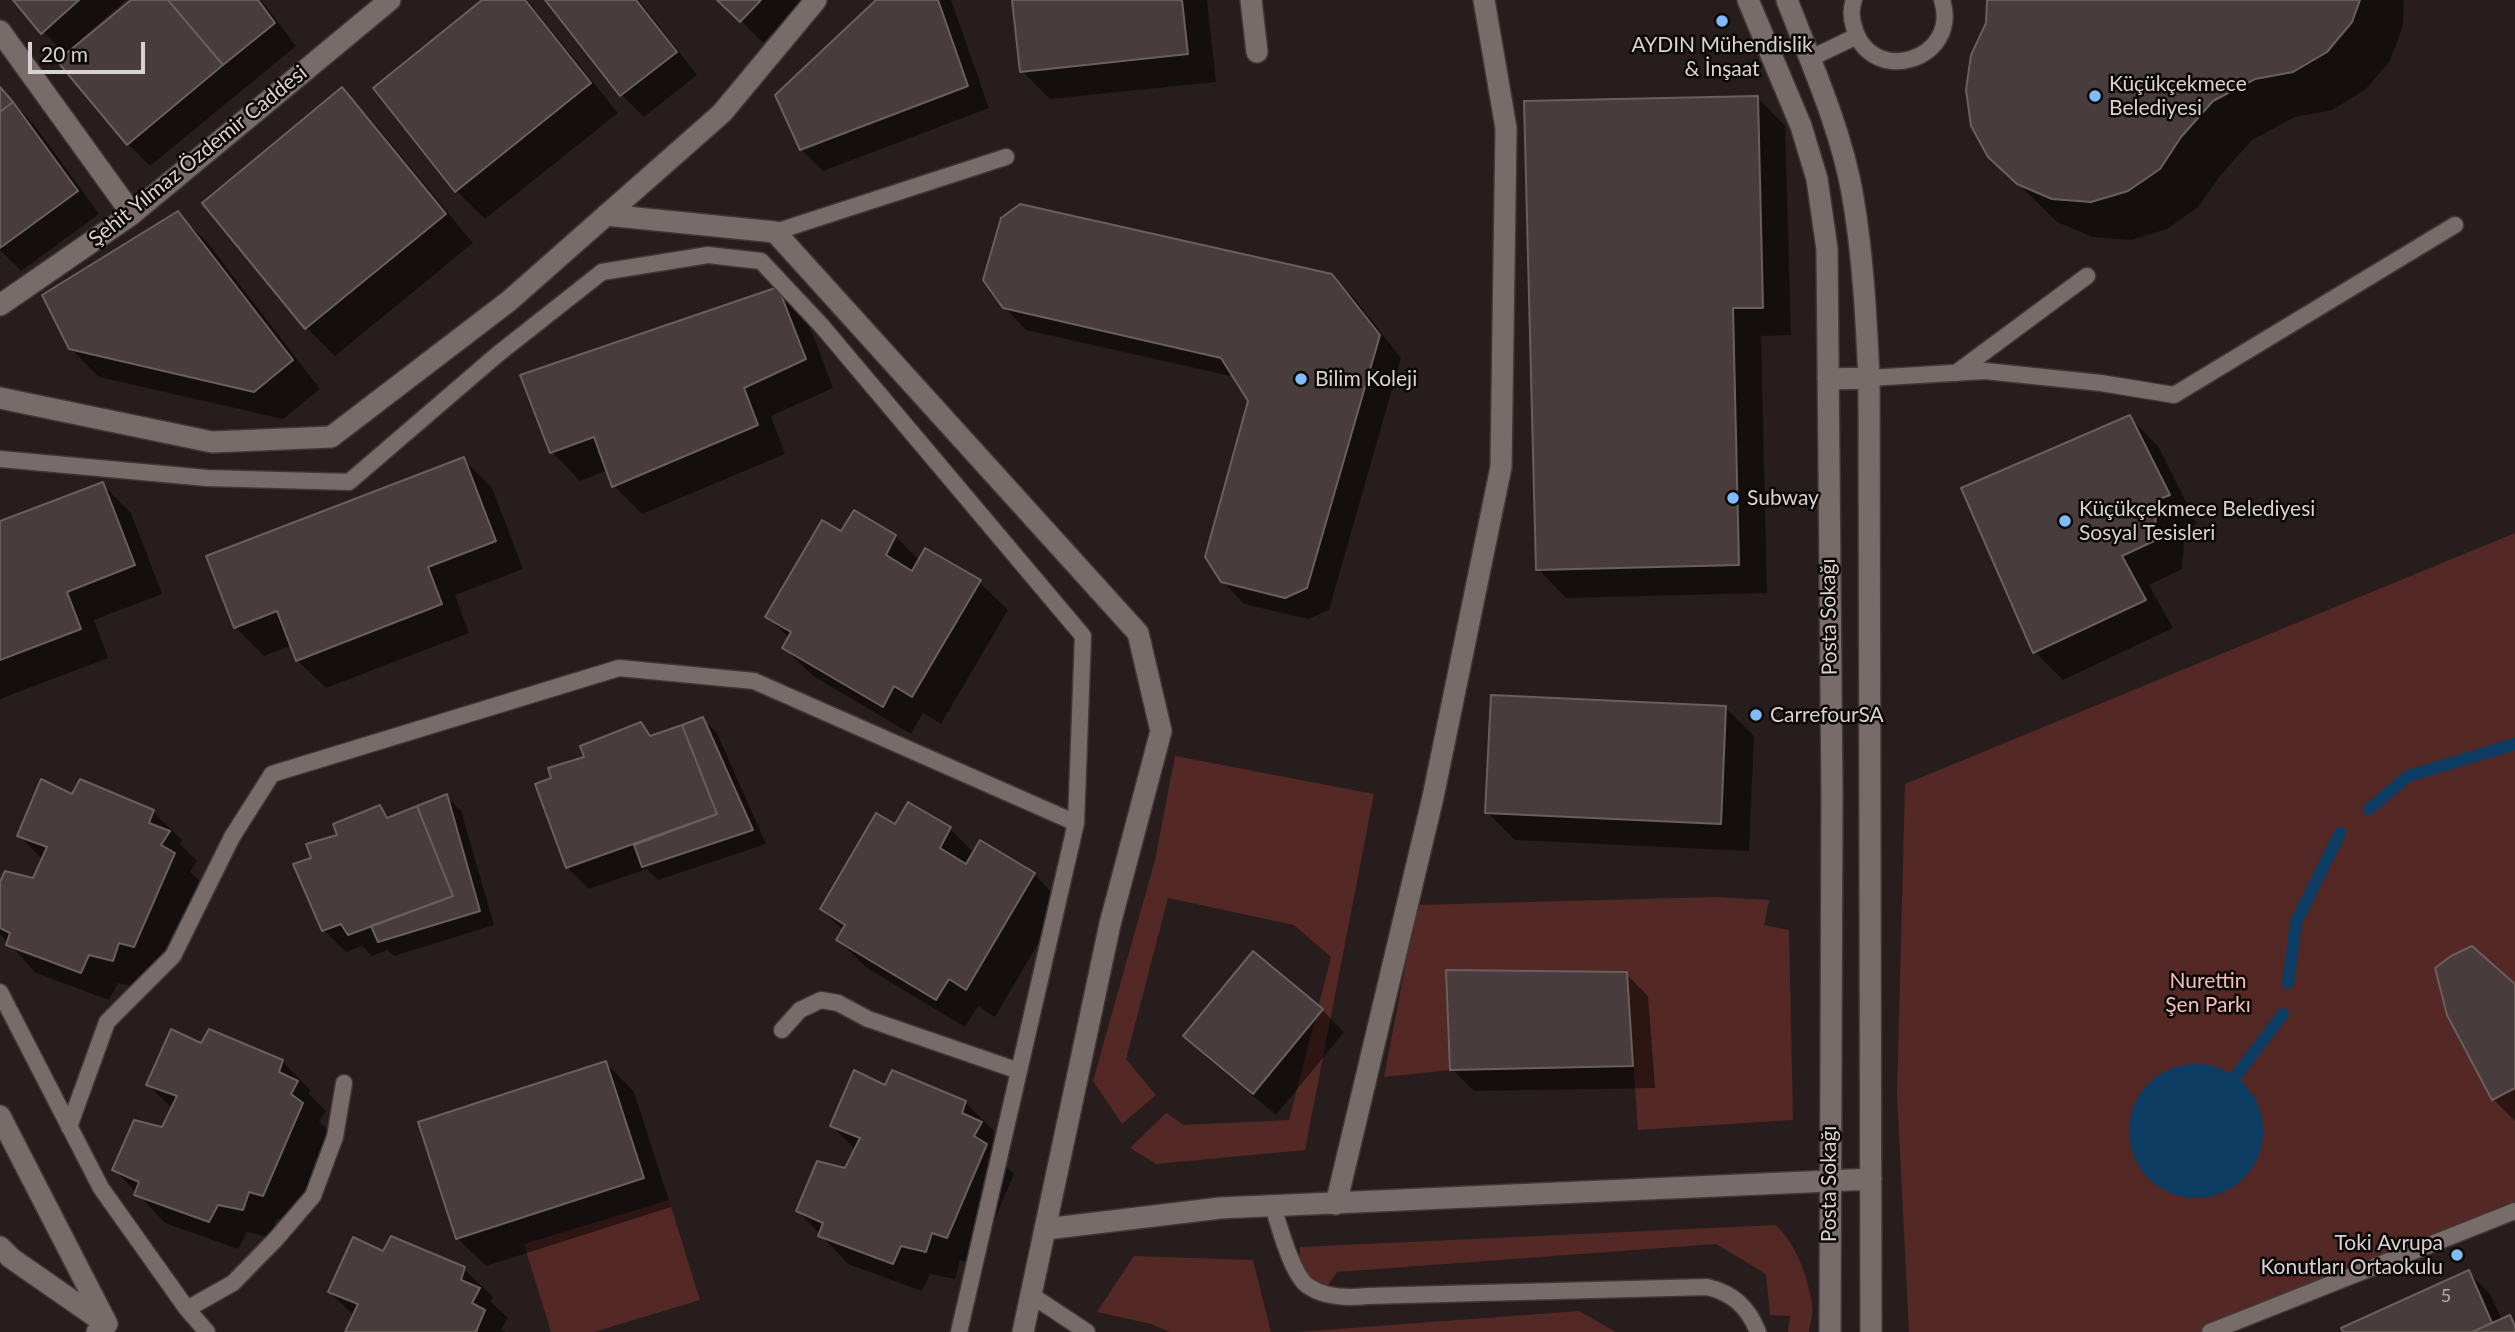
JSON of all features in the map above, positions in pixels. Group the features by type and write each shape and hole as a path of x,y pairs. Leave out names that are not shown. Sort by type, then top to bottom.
{"street":[{"name":"Şehit Yılmaz Özdemir Caddesi","path":"0,305 132,214 390,0"},
{"path":"0,398 212,442 331,437 509,301 722,113 816,0"},
{"path":"1251,0 1257,52"},
{"path":"1336,1204 1433,797 1501,467 1506,128 1484,0"},
{"name":"Posta Sokağı","path":"1748,0 1801,126 1817,179 1827,249 1832,794 1830,1332"},
{"name":"Posta Sokağı","path":"1787,0 1834,125 1851,190 1864,282 1869,378 1871,1332"},
{"path":"0,32 132,214"},
{"path":"1777,71 1809,59"},
{"path":"606,215 775,232 1138,633 1161,731 1110,923 1023,1332"},
{"path":"1828,379 1869,378"},
{"path":"0,1116 107,1329"},
{"path":"1045,1228 1220,1208 1871,1179"},
{"path":"0,1247 107,1329"}],"lane":[{"path":"1854,0 1852,21 1865,48 1877,57 1905,62 1931,49 1940,37 1945,9 1942,0"},
{"path":"1809,59 1857,36"},
{"path":"775,232 1006,158"},
{"path":"1869,378 1985,371 2101,383 2174,395 2455,225"},
{"path":"0,459 208,478 349,482 498,354 602,272 708,254 761,261 821,325 1083,636 1076,823 960,1332"},
{"path":"1956,373 2087,276"},
{"path":"69,1127 107,1022 173,956 232,837 272,775 619,668 754,681 1076,823"},
{"path":"0,992 101,1188 187,1309 207,1332"},
{"path":"782,1030 800,1010 821,1000 838,1003 868,1019 1019,1071"},
{"path":"187,1309 233,1283 313,1196 335,1138 344,1083"},
{"path":"1273,1206 1288,1255 1307,1286 1344,1299 1367,1296 1707,1287 1727,1292 1752,1318 1758,1332"},
{"path":"2210,1332 2515,1211"},
{"path":"1031,1295 1087,1332"}],"green space":[{"name":"Nurettin Şen Parkı","path":"2515,533 2515,1203 2228,1332 1909,1332 1897,1095 1905,784"},
{"path":"1175,756 1374,794 1305,1150 1156,1164 1130,1148 1166,1113 1184,1125 1289,1120 1331,957 1294,925 1168,898 1126,1059 1156,1095 1122,1124 1093,1081 1155,860"},
{"path":"1715,897 1769,900 1764,925 1789,930 1793,1120 1638,1130 1627,973 1446,970 1450,1070 1384,1077 1417,905"},
{"path":"669,1200 700,1300 594,1332 551,1332 524,1244"},
{"path":"1776,1225 1790,1242 1804,1272 1812,1308 1809,1332 1788,1332 1790,1316 1770,1315 1766,1274 1716,1244 1337,1272 1318,1301 1298,1277 1300,1247"},
{"path":"1134,1256 1253,1260 1271,1332 1170,1332 1151,1324 1097,1312"},
{"path":"1579,1311 1616,1332 1297,1332"}],"water":[{"path":"2196,1064 2221,1069 2243,1084 2258,1106 2263,1131 2258,1156 2243,1178 2221,1193 2196,1198 2171,1193 2149,1178 2134,1156 2129,1131 2134,1106 2149,1084 2171,1069"}],"building":[{"path":"13,0 79,0 41,34"},
{"path":"131,0 168,0 223,65 127,145 57,61"},
{"path":"168,0 258,0 275,23 223,65"},
{"path":"482,0 525,0 591,83 455,192 373,88"},
{"path":"545,0 636,0 677,52 620,96"},
{"path":"717,0 761,0 740,22"},
{"path":"876,0 938,0 968,86 800,150 775,95"},
{"path":"1012,0 1182,0 1188,54 1020,72"},
{"name":"Küçükçekmece Belediyesi","path":"1987,0 2360,0 2352,22 2327,52 2293,72 2255,79 2213,101 2181,137 2160,169 2128,191 2091,202 2052,199 2017,184 1988,157 1971,126 1966,90 1971,55 1986,23"},
{"path":"0,87 13,102 0,112"},
{"path":"342,87 446,214 305,329 202,203"},
{"path":"1758,96 1763,308 1733,308 1739,565 1536,570 1524,101"},
{"path":"13,102 78,191 0,248 0,112"},
{"name":"Bilim Koleji","path":"1020,204 1332,274 1380,335 1307,588 1285,598 1221,582 1205,557 1248,401 1221,358 1003,308 983,280 1001,218"},
{"path":"178,211 293,360 254,392 69,349 42,295"},
{"path":"778,287 806,359 744,388 758,425 612,487 594,437 550,453 520,375"},
{"name":"Küçükçekmece Belediyesi Sosyal Tesisleri","path":"2130,415 2170,495 2157,500 2154,541 2122,556 2146,600 2033,653 1961,488"},
{"path":"464,457 496,541 428,567 442,604 296,661 277,611 234,628 206,556"},
{"path":"103,482 135,565 67,592 81,629 0,660 0,521"},
{"path":"854,510 896,535 886,555 912,571 925,548 981,580 912,697 894,686 883,707 782,648 791,632 765,617 822,520 841,531"},
{"path":"1491,695 1726,706 1721,824 1485,813"},
{"path":"703,717 753,830 642,867 634,845 717,814 682,725"},
{"path":"641,722 650,736 682,725 717,814 566,868 535,784 551,778 548,768 584,757 580,746"},
{"path":"41,779 72,794 80,779 154,810 149,823 170,831 161,845 175,853 134,947 119,943 113,961 89,955 81,973 6,945 10,933 0,928 0,882 5,871 33,878 47,847 17,836"},
{"path":"447,794 480,911 378,942 371,926 453,896 417,806"},
{"path":"908,802 951,827 940,848 966,864 980,840 1035,873 966,990 949,979 936,1000 836,940 845,925 820,909 876,813 895,824"},
{"path":"380,805 387,818 417,806 453,896 348,935 341,924 322,931 293,864 311,858 306,844 337,835 333,824"},
{"path":"2472,946 2515,984 2515,1088 2492,1100 2447,1015 2435,968 2451,956"},
{"path":"1253,951 1323,1009 1253,1094 1183,1036"},
{"path":"1446,970 1627,972 1633,1066 1450,1070"},
{"path":"171,1029 201,1043 209,1029 283,1060 279,1072 298,1081 291,1094 303,1103 263,1196 249,1192 243,1210 218,1205 209,1222 134,1195 139,1182 112,1170 134,1120 162,1127 177,1096 146,1085"},
{"path":"606,1061 644,1178 456,1239 418,1122"},
{"path":"854,1070 885,1085 892,1070 966,1101 962,1113 982,1122 974,1136 987,1144 947,1238 932,1233 926,1252 901,1246 893,1264 818,1236 823,1223 796,1211 817,1161 845,1168 860,1138 830,1126"},
{"path":"391,1236 465,1267 461,1280 480,1288 472,1303 485,1310 476,1332 345,1332 358,1304 328,1292 353,1237 383,1251"},
{"path":"2469,1270 2492,1323 2472,1332 2343,1332 2341,1328"},
{"name":"Toki Avrupa Konutları Ortaokulu","path":"2510,1315 2515,1332 2472,1332"}],"waterway":[{"path":"2369,809 2408,776 2515,744"},
{"path":"2288,983 2296,922 2340,833"},
{"path":"2235,1077 2283,1014"}],"place":[{"name":"AYDIN Mühendislik & İnşaat","path":"1722,21"},
{"name":"Küçükçekmece Belediyesi","path":"2095,96"},
{"name":"Bilim Koleji","path":"1301,379"},
{"name":"Subway","path":"1733,498"},
{"name":"Küçükçekmece Belediyesi Sosyal Tesisleri","path":"2065,521"},
{"name":"CarrefourSA","path":"1756,715"},
{"name":"Toki Avrupa Konutları Ortaokulu","path":"2457,1255"}]}
